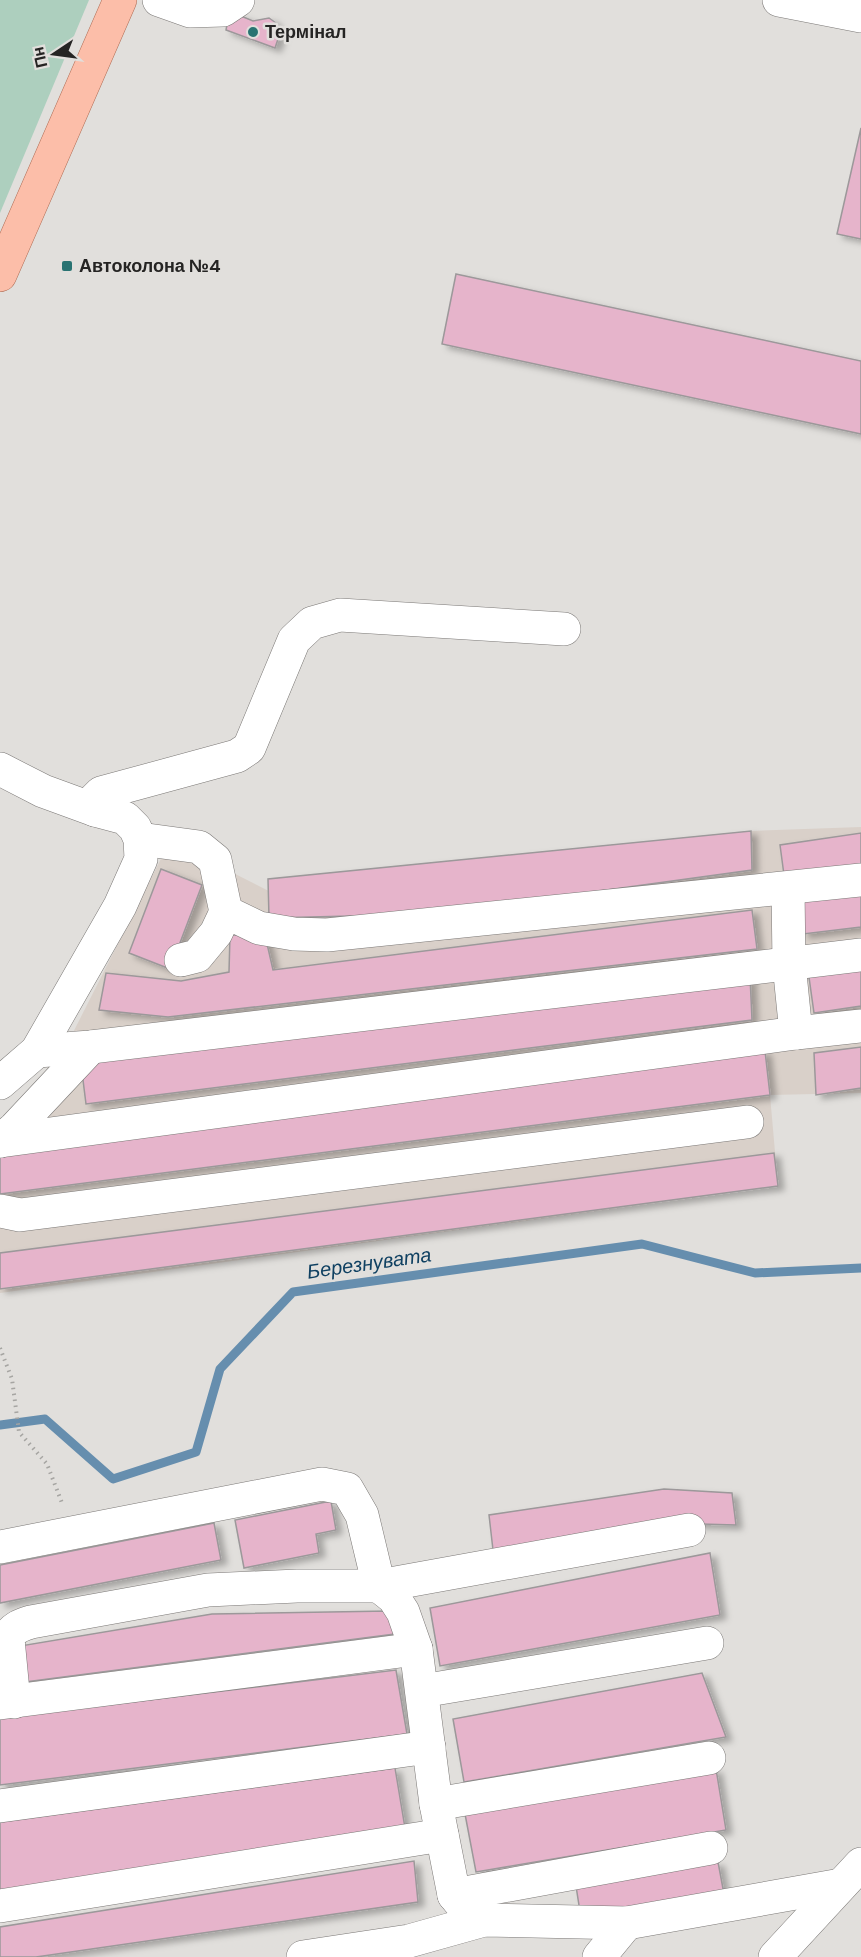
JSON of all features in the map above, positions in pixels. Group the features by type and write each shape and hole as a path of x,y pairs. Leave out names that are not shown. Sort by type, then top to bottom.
{"main road":[{"path":"0,275 120,0"}],"street":[{"path":"159,0 190,11 222,10 238,0"},
{"path":"779,0 861,16"},
{"path":"95,810 95,799 101,793 237,756 249,748 294,640 312,623 340,615 564,629"},
{"path":"0,769 43,791 125,818 135,828 140,839 141,859 120,906 37,1051 0,1083"},
{"path":"140,839 199,847 215,860 226,912 216,933 196,956 182,960"},
{"path":"226,912 259,928 294,934 327,935 861,880"},
{"path":"788,889 789,964 796,1033"},
{"path":"37,1051 91,1047 861,955"},
{"path":"0,1141 861,1026"},
{"path":"0,1141 91,1047"},
{"path":"0,1211 20,1215 747,1122"},
{"path":"0,1547 322,1484 347,1489 362,1515 379,1586 394,1598 403,1612 416,1649 439,1820 454,1895 466,1910 484,1920"},
{"path":"416,1649 7,1703 8,1639 20,1625 208,1590 297,1586 379,1586 689,1530"},
{"path":"422,1691 707,1643"},
{"path":"0,1806 429,1747"},
{"path":"0,1906 439,1820 709,1758"},
{"path":"454,1895 711,1848"},
{"path":"303,1957 404,1949 484,1920 627,1923 851,1874"},
{"path":"783,1954 851,1874"},
{"path":"598,1957 627,1923"}],"path":[{"path":"0,1348 12,1379 19,1432 47,1464 72,1532"}],"shaded area":[{"path":"861,827 861,1093 770,1095 778,1186 0,1293 0,1126 50,1078 170,841 312,913 751,831"}],"green space":[{"path":"0,0 89,0 0,213"}],"building":[{"name":"Термінал","path":"241,16 253,21 269,18 276,23 274,31 280,33 275,48 226,30 228,19"},
{"path":"861,128 861,239 837,234"},
{"path":"456,274 861,361 861,434 442,344"},
{"path":"751,831 752,870 433,914 269,918 268,879"},
{"path":"861,833 861,866 784,875 780,845"},
{"path":"161,869 202,885 170,969 129,953"},
{"path":"861,894 861,927 803,934 801,902"},
{"path":"752,910 757,949 168,1017 99,1010 106,973 181,981 229,972 230,935 265,935 273,970"},
{"path":"861,964 861,1006 814,1013 808,970"},
{"path":"750,976 752,1020 86,1104 81,1064"},
{"path":"861,1047 861,1088 816,1095 814,1053"},
{"path":"765,1051 770,1095 0,1194 0,1149"},
{"path":"774,1153 778,1186 0,1289 0,1253"},
{"path":"664,1489 732,1493 736,1525 665,1523 493,1550 489,1515"},
{"path":"331,1501 336,1530 316,1534 319,1553 244,1568 235,1520"},
{"path":"214,1523 221,1560 0,1603 0,1565"},
{"path":"710,1553 720,1615 440,1666 430,1608"},
{"path":"389,1611 395,1634 25,1682 20,1646 212,1614"},
{"path":"396,1670 407,1734 0,1785 0,1718"},
{"path":"702,1673 726,1737 464,1782 453,1719"},
{"path":"395,1768 406,1834 0,1890 0,1822"},
{"path":"716,1769 726,1830 476,1872 465,1814"},
{"path":"414,1861 418,1902 36,1957 0,1957 0,1927"},
{"path":"718,1862 724,1894 581,1918 576,1886"}],"waterway":[{"name":"Березнувата","path":"0,1425 45,1419 113,1479 196,1452 220,1369 293,1292 642,1244 755,1273 861,1268"}],"place":[{"name":"Термінал","path":"253,32"},
{"name":"Автоколона №4","path":"67,266"}]}
